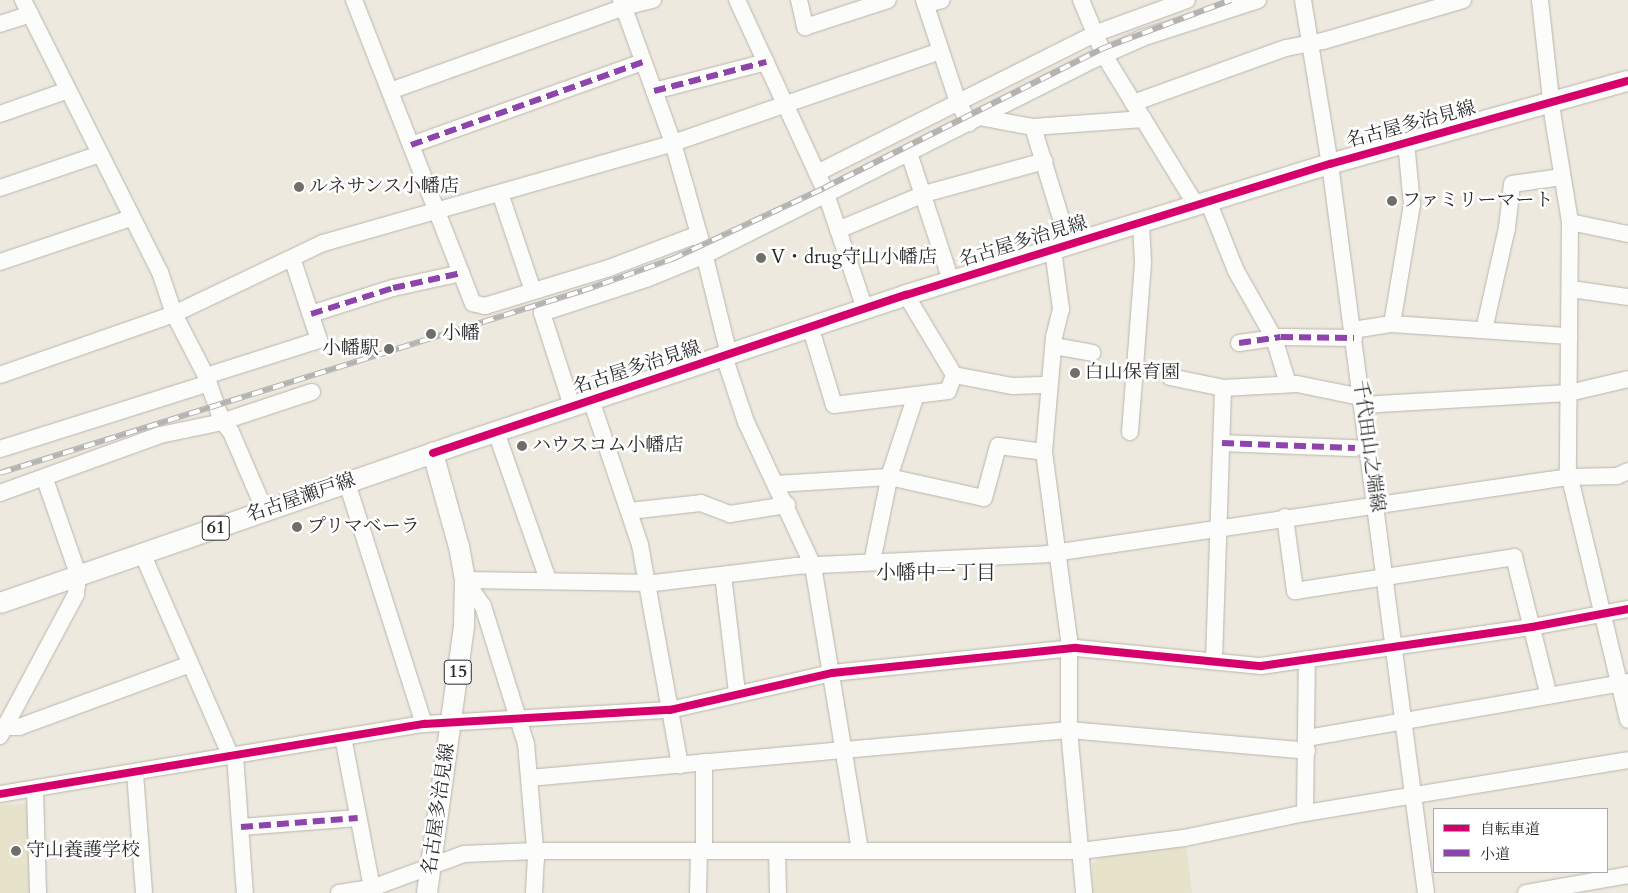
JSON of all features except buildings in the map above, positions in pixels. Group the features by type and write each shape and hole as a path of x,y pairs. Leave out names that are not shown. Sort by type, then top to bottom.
{"main road":[{"name":"名古屋多治見線","path":"427,893 464,624 465,580 459,546 432,450 496,432 727,356 906,294 1330,164 1628,81"},
{"name":"名古屋瀬戸線","path":"0,603 78,574 347,483 432,450"}],"street":[{"path":"355,0 472,303 485,306 609,268 699,234"},
{"path":"390,91 622,4 653,0"},
{"path":"737,0 826,194 865,309"},
{"path":"799,0 805,27 888,0"},
{"path":"942,0 925,2 958,102 974,120 1032,127 1144,119"},
{"path":"1081,0 1104,55 1133,103 1202,203 1236,271 1274,338 1288,384"},
{"path":"817,174 1094,34 1187,0"},
{"path":"680,765 656,642 648,583 629,511 542,313 646,279 703,256 1104,55 1204,16 1258,0"},
{"name":"千代田山之端線","path":"1303,0 1330,164 1386,576 1426,893"},
{"path":"1133,103 1286,48 1311,43 1463,0"},
{"path":"1543,1 1552,102 1570,222 1569,477 1602,614 1624,683 1628,720"},
{"path":"622,4 673,143 699,234 727,356 746,422 787,505 813,566 860,851"},
{"path":"0,24 26,7 131,218 160,272 174,314 207,379 222,421 231,432 265,511"},
{"path":"0,375 174,314 292,258 344,236 673,143 940,51"},
{"path":"411,145 643,62"},
{"path":"654,92 766,62"},
{"path":"0,114 68,90"},
{"path":"1032,127 1044,161 1061,248 1061,293 1049,385 1044,452 1069,650 1069,730 1084,893"},
{"path":"1392,324 1412,205 1406,143"},
{"path":"909,153 951,281"},
{"path":"0,188 100,154"},
{"path":"838,230 924,194 1044,161"},
{"path":"1484,330 1507,228 1512,184 1562,177"},
{"path":"500,193 533,291"},
{"path":"0,262 131,218"},
{"path":"1570,222 1628,234"},
{"path":"1130,432 1143,263 1141,223"},
{"path":"0,449 320,340 292,258"},
{"path":"311,314 393,288 461,273"},
{"path":"1570,288 1628,296"},
{"path":"906,294 954,375 1012,386 1049,385"},
{"path":"1239,343 1274,338 1353,334 1392,324 1570,336"},
{"path":"811,328 834,405 948,391 954,375"},
{"path":"1054,346 1092,353"},
{"path":"1170,377 1223,388 1288,384 1362,401 1569,393 1628,379"},
{"path":"1214,661 1223,388"},
{"path":"0,493 160,435 222,421 312,392"},
{"path":"872,562 889,477 916,395"},
{"path":"496,432 548,580"},
{"path":"1222,443 1355,448"},
{"path":"776,484 889,477 984,498 998,446 1044,452"},
{"path":"465,580 648,583 813,566 1058,552 1569,477 1617,476 1628,471"},
{"path":"2,732 76,594 78,574 45,478"},
{"path":"347,483 424,724"},
{"path":"629,511 702,503 730,514 787,505"},
{"path":"1285,518 1295,591 1514,557 1549,696"},
{"path":"142,553 190,664 233,755 246,893"},
{"path":"723,575 737,693"},
{"path":"465,580 483,606 526,744 536,851 534,893"},
{"path":"0,794 34,791 233,755 424,724 670,710 737,693 832,673 1069,650 1104,649 1261,666 1532,627 1628,609"},
{"path":"1305,814 1307,659"},
{"path":"2,732 190,664"},
{"path":"529,778 1069,730 1307,745 1404,721 1624,683"},
{"path":"343,737 372,888"},
{"path":"339,893 372,888 432,864 464,854 536,851 1081,851 1184,838 1305,814 1628,760"},
{"path":"698,893 702,851 704,762"},
{"path":"135,773 144,893"},
{"path":"34,791 38,893"},
{"path":"240,828 358,818"},
{"path":"777,851 778,893"},
{"path":"1526,893 1628,875"}],"shaded area":[{"name":"守山養護学校","path":"26,804 31,809 35,893 0,893 0,805"},
{"path":"1186,845 1192,893 1093,893 1092,865 1100,857"}],"railway":[{"path":"0,473 582,291 672,259 824,188 1101,49 1231,0"}],"marked path":[{"path":"411,145 643,62"},
{"path":"654,91 766,62"},
{"path":"311,314 393,288 461,273"},
{"path":"1239,343 1281,337 1354,338"},
{"path":"1222,443 1355,448"},
{"path":"241,827 358,818"}],"cycle path":[{"path":"433,453 906,295 1330,164 1628,81"},
{"path":"0,794 424,724 670,710 832,673 1076,648 1261,666 1532,627 1628,609"}],"place":[{"name":"ルネサンス小幡店","path":"299,187"},
{"name":"ファミリーマート","path":"1392,201"},
{"name":"V・drug守山小幡店","path":"761,258"},
{"name":"小幡","path":"431,334"},
{"name":"小幡駅","path":"389,349"},
{"name":"白山保育園","path":"1075,373"},
{"name":"ハウスコム小幡店","path":"522,446"},
{"name":"プリマベーラ","path":"297,527"},
{"name":"守山養護学校","path":"16,851"}],"district":[{"name":"小幡中一丁目","path":"936,572"}]}
